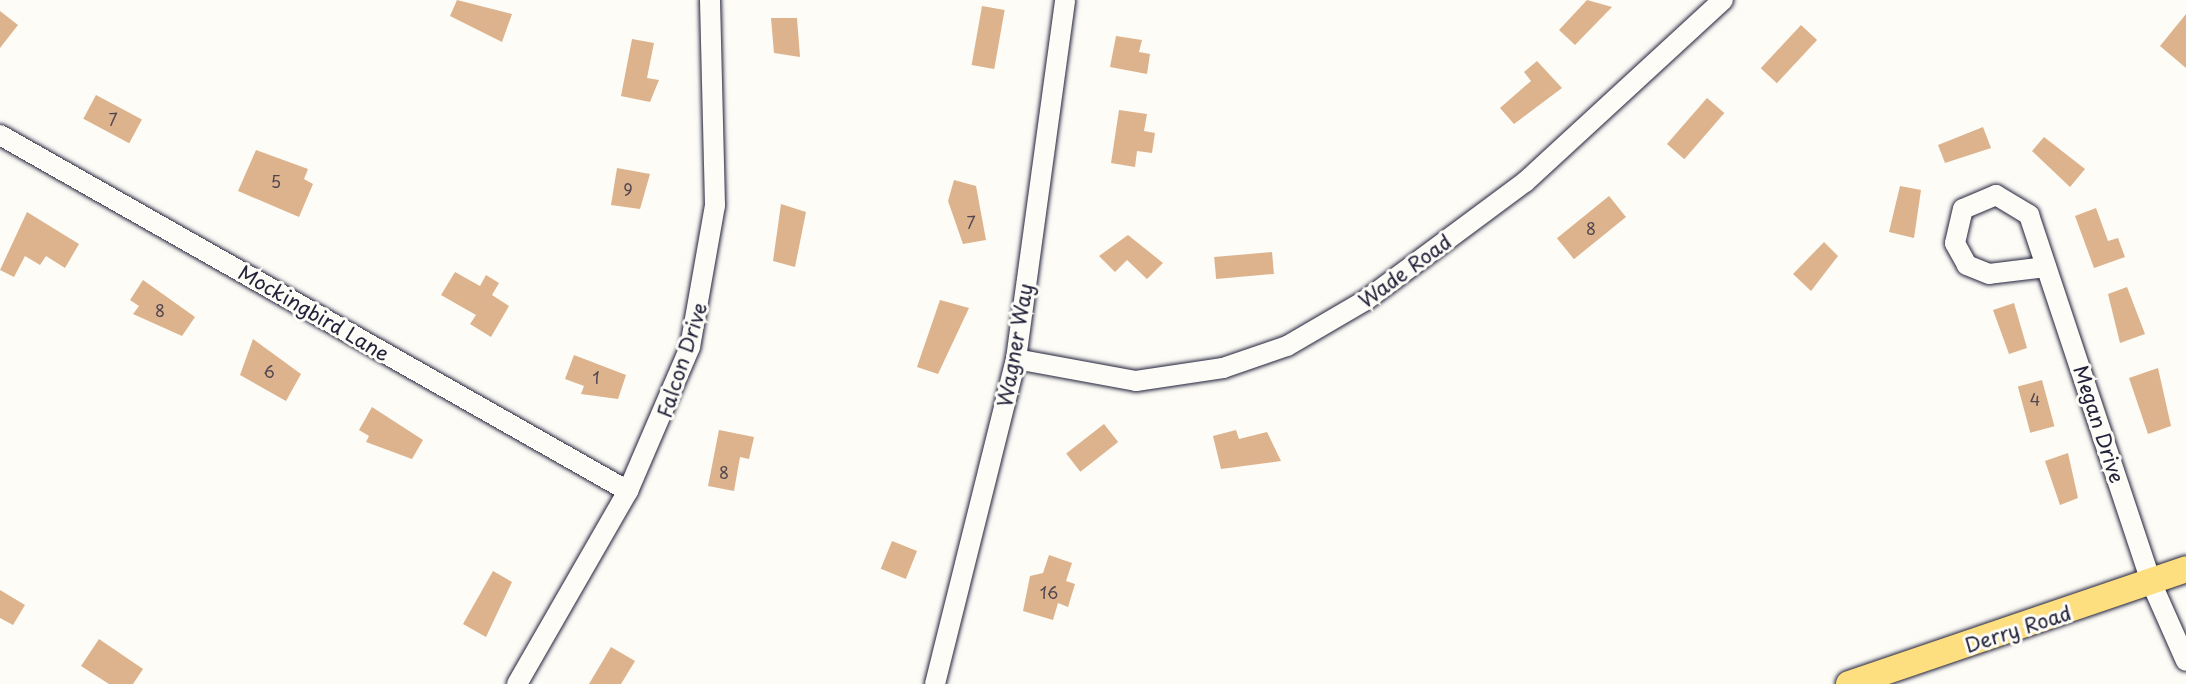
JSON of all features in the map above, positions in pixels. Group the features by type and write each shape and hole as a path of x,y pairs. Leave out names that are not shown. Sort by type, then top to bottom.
{"main road":[{"name":"Derry Road","path":"1849,684 2186,569"}],"street":[{"name":"Falcon Drive","path":"517,684 628,491 679,383 712,246 710,0"},
{"name":"Wagner Way","path":"935,684 1016,359 1065,0"},
{"name":"Wade Road","path":"1016,359 1092,375 1176,379 1287,346 1366,300 1525,182 1723,0"},
{"name":"Mockingbird Lane","path":"0,135 628,491"},
{"name":"Megan Drive","path":"2046,267 1989,274 1967,265 1955,243 1963,209 1983,195 2022,205 2046,267 2151,582 2180,641 2186,661"}],"building":[{"path":"457,0 512,14 502,42 450,16"},
{"path":"1587,0 1612,7 1575,45 1559,30"},
{"path":"982,6 1005,10 994,69 972,65"},
{"path":"0,11 18,25 0,48"},
{"path":"2186,14 2186,68 2160,46"},
{"path":"771,18 797,18 800,57 774,53"},
{"path":"1801,25 1817,40 1777,83 1761,68"},
{"path":"1116,36 1142,40 1139,52 1150,54 1147,74 1110,67"},
{"path":"632,39 654,43 647,78 659,80 650,102 621,96"},
{"path":"1537,61 1562,88 1514,124 1500,108 1531,81 1524,72"},
{"path":"96,95 142,119 129,143 83,119"},
{"path":"1707,98 1724,113 1684,159 1667,144"},
{"path":"1119,110 1147,114 1144,131 1155,133 1152,153 1137,151 1135,167 1111,163"},
{"path":"1983,127 1991,148 1945,163 1938,145"},
{"path":"2044,137 2085,169 2070,187 2032,151"},
{"path":"256,150 308,169 304,179 313,184 299,217 238,191"},
{"path":"617,168 650,174 640,209 611,205"},
{"path":"954,180 976,186 986,240 963,244 948,201"},
{"path":"1900,186 1921,190 1914,238 1889,232"},
{"path":"1609,196 1626,217 1574,259 1557,238"},
{"path":"781,204 806,212 795,267 773,261"},
{"path":"2096,208 2108,241 2118,238 2125,257 2094,268 2075,216"},
{"path":"27,212 79,244 65,268 46,256 40,265 25,256 14,277 0,270"},
{"path":"1128,235 1163,263 1147,279 1127,260 1115,272 1099,256"},
{"path":"1824,242 1838,256 1811,291 1793,274"},
{"path":"1272,252 1274,274 1216,279 1214,257"},
{"path":"455,272 480,286 486,275 499,283 492,295 509,306 491,337 470,324 476,315 441,295"},
{"path":"143,280 195,317 182,336 133,314 139,306 130,300"},
{"path":"2127,287 2145,334 2120,343 2108,294"},
{"path":"940,300 969,308 938,374 917,367"},
{"path":"2014,303 2027,348 2009,354 1993,310"},
{"path":"253,339 301,374 286,401 240,375"},
{"path":"574,355 626,375 618,399 581,394 584,386 565,379"},
{"path":"2158,368 2171,426 2148,434 2129,378"},
{"path":"2042,380 2054,426 2030,433 2018,386"},
{"path":"372,407 423,440 412,459 366,442 369,436 359,430"},
{"path":"1104,424 1118,442 1080,472 1066,454"},
{"path":"719,430 754,437 749,459 740,457 734,491 708,486"},
{"path":"1236,430 1239,439 1267,432 1281,461 1221,469 1213,436"},
{"path":"2068,453 2078,498 2060,505 2045,461"},
{"path":"892,541 917,551 906,579 881,569"},
{"path":"1049,555 1072,563 1066,581 1075,584 1068,607 1058,603 1053,620 1023,611 1030,576 1043,573"},
{"path":"493,571 512,582 486,637 463,624"},
{"path":"0,590 25,605 13,625 0,618"},
{"path":"99,639 143,669 133,684 109,684 81,666"},
{"path":"611,647 635,661 621,684 589,684"}]}
